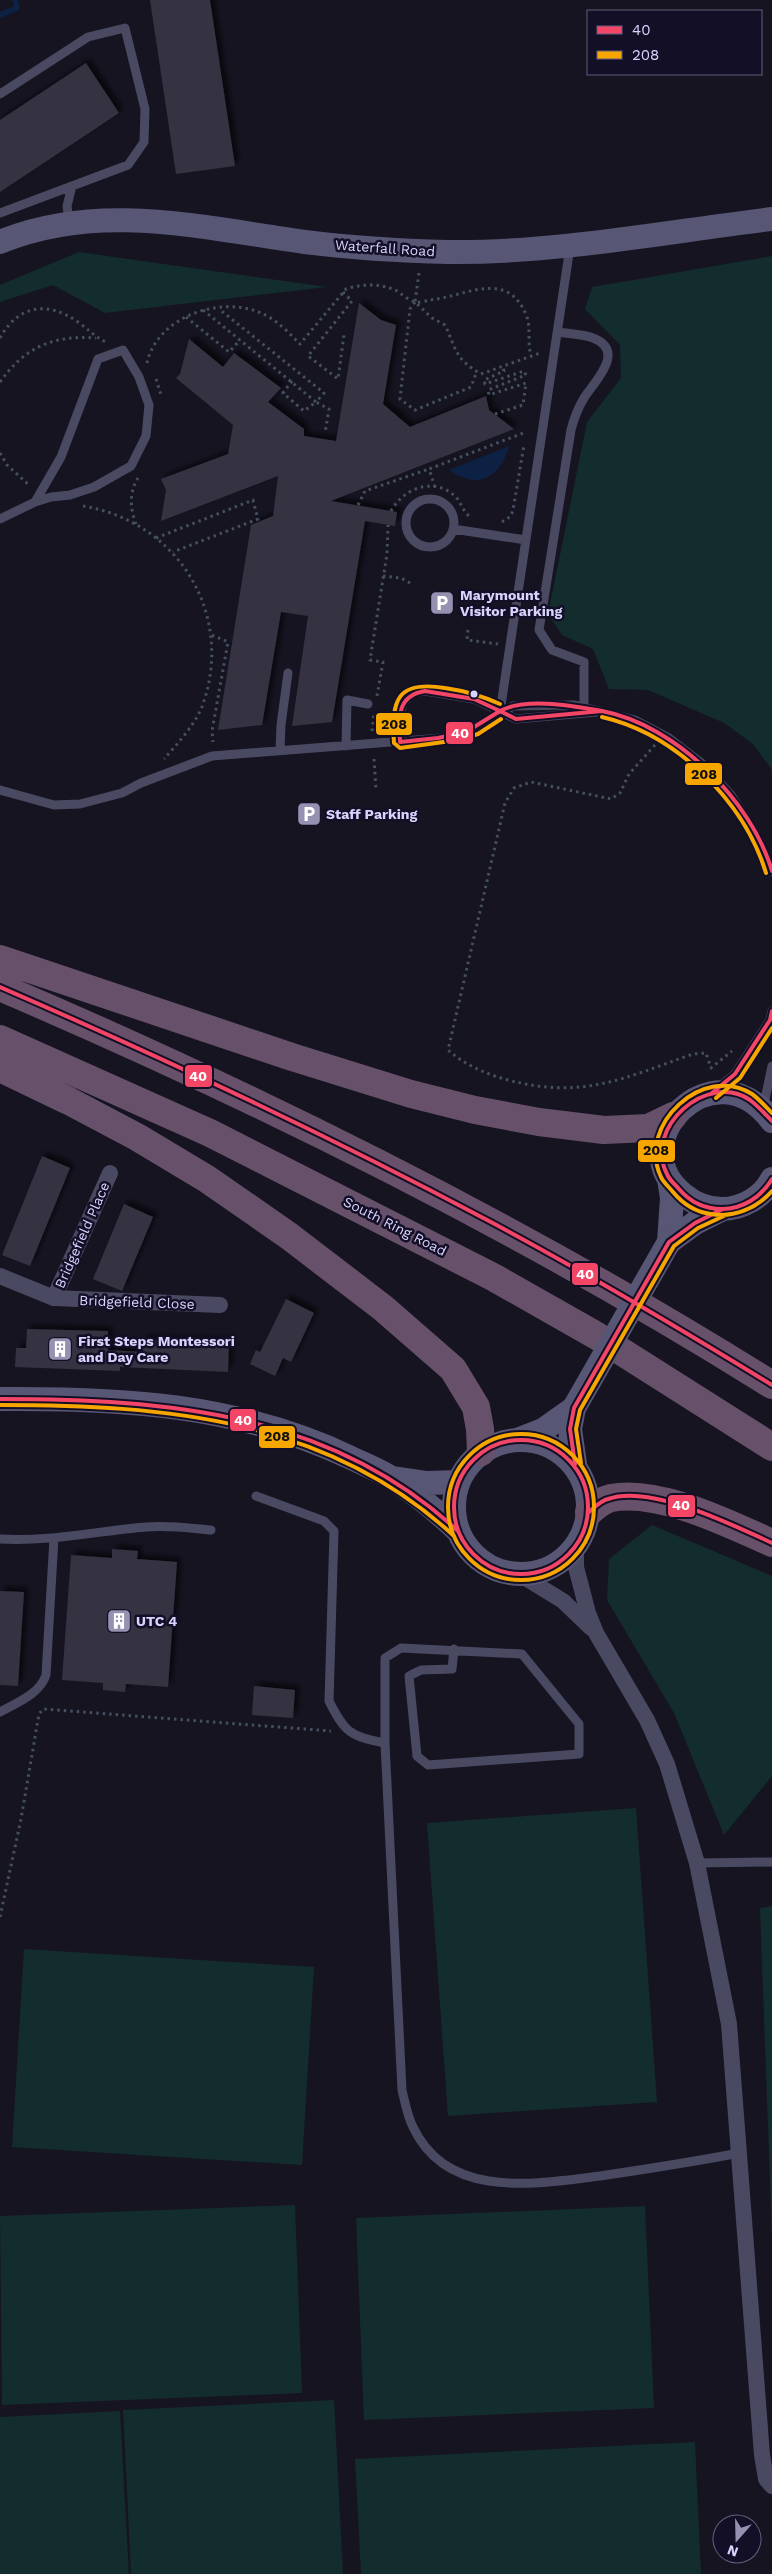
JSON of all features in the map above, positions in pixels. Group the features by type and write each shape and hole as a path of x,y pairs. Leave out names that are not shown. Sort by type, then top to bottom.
{"highway":[{"path":"0,960 292,1057 411,1094 475,1110 539,1122 604,1130 648,1128 673,1116"},
{"path":"0,986 207,1078 414,1180 615,1289 772,1385"},
{"name":"South Ring Road","path":"0,1039 115,1088 210,1133 493,1277 605,1341 772,1447"},
{"path":"0,1068 69,1101 137,1137 207,1179 289,1236 383,1308 453,1368 476,1407 480,1429 481,1452"},
{"path":"589,1512 600,1503 611,1498 647,1499 665,1502 704,1515 772,1543"}],"street":[{"name":"Waterfall Road","path":"0,242 45,226 115,220 187,224 304,242 459,252 570,245 772,219"},
{"path":"669,1242 672,1198 662,1147 665,1131 673,1116 684,1105 697,1097 712,1092 730,1092 748,1098 768,1115"},
{"name":"Bridgefield Place","path":"54,1298 110,1173"},
{"path":"669,1179 679,1192 692,1201 707,1207 723,1209 742,1206 767,1190"},
{"path":"574,1464 570,1429 574,1408 669,1242 695,1223 723,1209"},
{"name":"Bridgefield Close","path":"0,1276 54,1298 220,1305"},
{"path":"0,1399 99,1399 197,1410 254,1422 325,1446 392,1478 458,1531"},
{"path":"518,1439 539,1441 559,1450 574,1464 583,1479 588,1495 589,1512 585,1530 576,1546 561,1562 541,1571 519,1574 503,1572 489,1566 466,1545 458,1531 454,1506 458,1482 467,1466 481,1452 498,1443 531,1436 543,1430 574,1408"},
{"path":"392,1478 428,1483 458,1482"},
{"path":"576,1546 576,1567 581,1592 596,1633 647,1720 667,1764 697,1863 729,2024 762,2455 766,2479 772,2486"},
{"path":"519,1574 564,1600 596,1633"}],"lane":[{"path":"0,94 88,37 125,28 145,109 144,142 128,165 0,214"},
{"path":"70,223 67,206 72,186"},
{"path":"500,712 570,245"},
{"path":"558,332 594,338 602,344 608,353 607,365 585,396 570,430 539,630 552,650 584,662 584,707"},
{"path":"0,519 35,502 51,497 70,495 94,487 131,466 146,436 149,405 139,377 123,350 98,360 61,457 35,502"},
{"path":"435,500 448,508 454,521 453,529 444,542 429,547 414,541 409,535 406,519 409,512 420,501 435,500"},
{"path":"453,529 526,540"},
{"path":"280,750 281,725 288,674"},
{"path":"400,742 400,719 403,703 413,693 425,691 474,699 516,719 604,711"},
{"path":"346,746 347,700 368,704"},
{"path":"0,790 54,805 80,804 122,793 141,783 212,756 400,742 455,734 475,727 513,706 575,705 635,720 661,734 704,765 731,795 753,829 772,870"},
{"path":"712,1092 735,1074 770,1020 772,1011"},
{"path":"768,1115 772,1066"},
{"path":"256,1496 324,1521 334,1531 329,1701 348,1733 385,1743"},
{"path":"0,1539 54,1538 145,1526 211,1530"},
{"path":"0,1712 38,1690 43,1684 46,1675 54,1538"},
{"path":"454,1650 452,1668 421,1670 409,1676 417,1756 428,1765 579,1754 578,1724 522,1654 454,1650 401,1648 385,1658 385,1743 402,2090 413,2127 425,2147 460,2173 482,2181 502,2183 535,2183 587,2177 678,2165 739,2153"},
{"path":"697,1863 772,1862"}],"path":[{"path":"419,273 415,302 410,309 400,398 415,410 471,387 477,371"},
{"path":"162,403 161,387 147,362 153,346 163,334 185,317 203,310 240,307 262,313 300,344 343,292 356,286 376,285 394,290 415,302 432,318 445,325 455,351 467,366 481,374 531,355 540,354"},
{"path":"415,302 438,299 475,289 494,288 508,291 517,300 528,319 531,355"},
{"path":"343,292 352,300 308,356 338,379 344,335"},
{"path":"0,338 17,316 31,309 46,307 78,322 97,338 83,337 59,340 28,351 0,382"},
{"path":"218,309 324,393 304,411 283,393 292,381"},
{"path":"203,310 316,402 330,409 325,433"},
{"path":"185,317 229,352 240,340"},
{"path":"538,362 541,344"},
{"path":"494,414 523,405 526,383 489,395 488,390 526,375 524,370 485,384 484,380 504,371 502,365"},
{"path":"494,521 503,522 511,516 528,424"},
{"path":"358,505 365,491 526,432"},
{"path":"0,453 7,465 19,478 41,492"},
{"path":"429,469 435,487"},
{"path":"136,524 131,502 135,483 139,476"},
{"path":"391,511 397,500 408,490 424,486 435,487 454,495 464,512 472,518"},
{"path":"51,497 63,503 114,514 136,524 172,552 189,574 203,600 212,635 212,665 203,704 171,750 141,783"},
{"path":"156,538 253,500 258,519 172,552"},
{"path":"372,734 383,662 370,660 383,576 388,525"},
{"path":"383,576 402,578 410,583"},
{"path":"468,630 467,640 498,644"},
{"path":"212,635 228,642 212,731 213,744"},
{"path":"661,734 652,750 629,774 620,793 611,799 531,782 514,788 504,803 448,1050 458,1059 492,1076 537,1087 562,1090 608,1083 693,1054 706,1053 711,1068 732,1051"},
{"path":"374,758 376,789"},
{"path":"0,1917 21,1819 39,1714 43,1709 348,1733"}],"green space":[{"path":"79,252 327,287 105,313 53,285 0,302 0,285"},
{"path":"772,256 772,770 753,744 724,723 648,690 609,689 593,649 562,635 548,614 587,422 621,378 620,345 585,309 592,287"},
{"path":"652,1525 772,1576 772,1776 724,1835 674,1713 607,1600 609,1559"},
{"path":"636,1808 657,2102 448,2116 427,1823"},
{"path":"772,1906 772,2237 760,1908"},
{"path":"24,1949 314,1967 302,2165 12,2147"},
{"path":"295,2205 302,2393 2,2405 0,2216"},
{"path":"645,2206 654,2408 364,2420 356,2218"},
{"path":"334,2400 343,2574 131,2574 123,2410"},
{"path":"120,2411 129,2574 0,2574 0,2417"},
{"path":"695,2442 701,2574 361,2574 355,2459"}],"water":[{"path":"509,446 500,466 486,478 478,480 469,479 449,470"}],"building":[{"path":"150,0 210,0 235,166 176,174"},
{"path":"86,63 119,113 0,192 0,120"},
{"path":"359,303 381,320 396,325 383,404 410,427 486,396 489,410 514,429 331,501 397,512 395,526 365,521 332,722 292,726 308,616 281,612 262,725 218,730 251,525 273,516 278,476 161,521 166,490 161,479 228,454 233,425 176,378 180,374 189,339 223,367 234,353 281,388 268,402 304,429 304,436 336,441"},
{"path":"42,1156 70,1168 30,1266 2,1255"},
{"path":"124,1204 153,1217 122,1291 93,1279"},
{"path":"286,1299 314,1313 291,1362 283,1358 275,1376 250,1364 256,1350 260,1352"},
{"path":"27,1329 108,1331 108,1350 142,1352 142,1339 229,1342 228,1372 120,1367 120,1371 15,1367 16,1348 26,1348"},
{"name":"UTC 4","path":"112,1549 138,1551 137,1559 177,1562 168,1687 126,1684 125,1692 103,1690 103,1683 62,1680 71,1555 112,1558"},
{"path":"0,1591 24,1592 18,1686 0,1685"},
{"path":"254,1686 295,1690 293,1718 252,1715"}],"waterway":[{"path":"0,15 17,8 15,0"}],"transit line":[{"name":"208","path":"500,704 460,690 429,686 416,687 400,696 396,705 393,728 394,743 400,748 458,740 478,734 501,719"},
{"name":"40","path":"425,691 474,699 500,711 466,732 438,738 400,742 399,725 401,709 409,698 425,691"},
{"name":"40","path":"500,711 523,704 564,705 602,711"},
{"name":"40","path":"500,711 516,719 602,711"},
{"name":"40","path":"602,711 630,719 657,732 683,749 707,770 747,818 762,844 772,871"},
{"name":"208","path":"602,717 656,738 704,774 724,796 742,821 756,846 766,873"},
{"name":"40","path":"0,987 247,1099 429,1189 596,1280 772,1385"},
{"name":"40","path":"712,1093 735,1074 770,1020 772,1011"},
{"name":"208","path":"716,1098 740,1078 772,1028"},
{"name":"208","path":"772,1113 752,1094 733,1087 714,1087 696,1093 679,1104 666,1120 658,1138 656,1157 661,1177 665,1183 681,1200 690,1207 700,1211 720,1215 736,1213 752,1207 772,1191"},
{"name":"40","path":"772,1121 750,1100 733,1093 716,1093 699,1099 683,1109 671,1123 664,1139 662,1156 669,1178 683,1194 698,1204 710,1208 737,1207 751,1201 772,1179"},
{"name":"40","path":"575,1464 570,1429 574,1408 669,1242 695,1223 723,1209"},
{"name":"208","path":"581,1463 576,1429 580,1410 674,1246 698,1228 726,1215"},
{"name":"40","path":"0,1399 124,1403 184,1409 243,1420 301,1437 356,1460 408,1491 458,1531"},
{"name":"208","path":"0,1405 122,1409 182,1415 241,1426 298,1443 353,1466 405,1496 454,1536"},
{"name":"208","path":"521,1434 549,1439 573,1455 589,1479 594,1507 589,1535 573,1559 549,1575 521,1580 493,1575 469,1559 453,1535 448,1507 453,1479 469,1455 493,1439 521,1434"},
{"name":"40","path":"521,1440 547,1445 569,1459 583,1481 588,1507 583,1533 569,1555 547,1569 521,1574 495,1569 473,1555 459,1533 454,1507 459,1481 473,1459 495,1445 521,1440"},
{"name":"40","path":"589,1512 608,1499 626,1496 646,1497 714,1517 772,1543"}],"place":[{"name":"Marymount Visitor Parking","path":"442,603"},
{"name":"Staff Parking","path":"309,814"},
{"name":"First Steps Montessori and Day Care","path":"60,1349"},
{"name":"UTC 4","path":"119,1621"}]}
